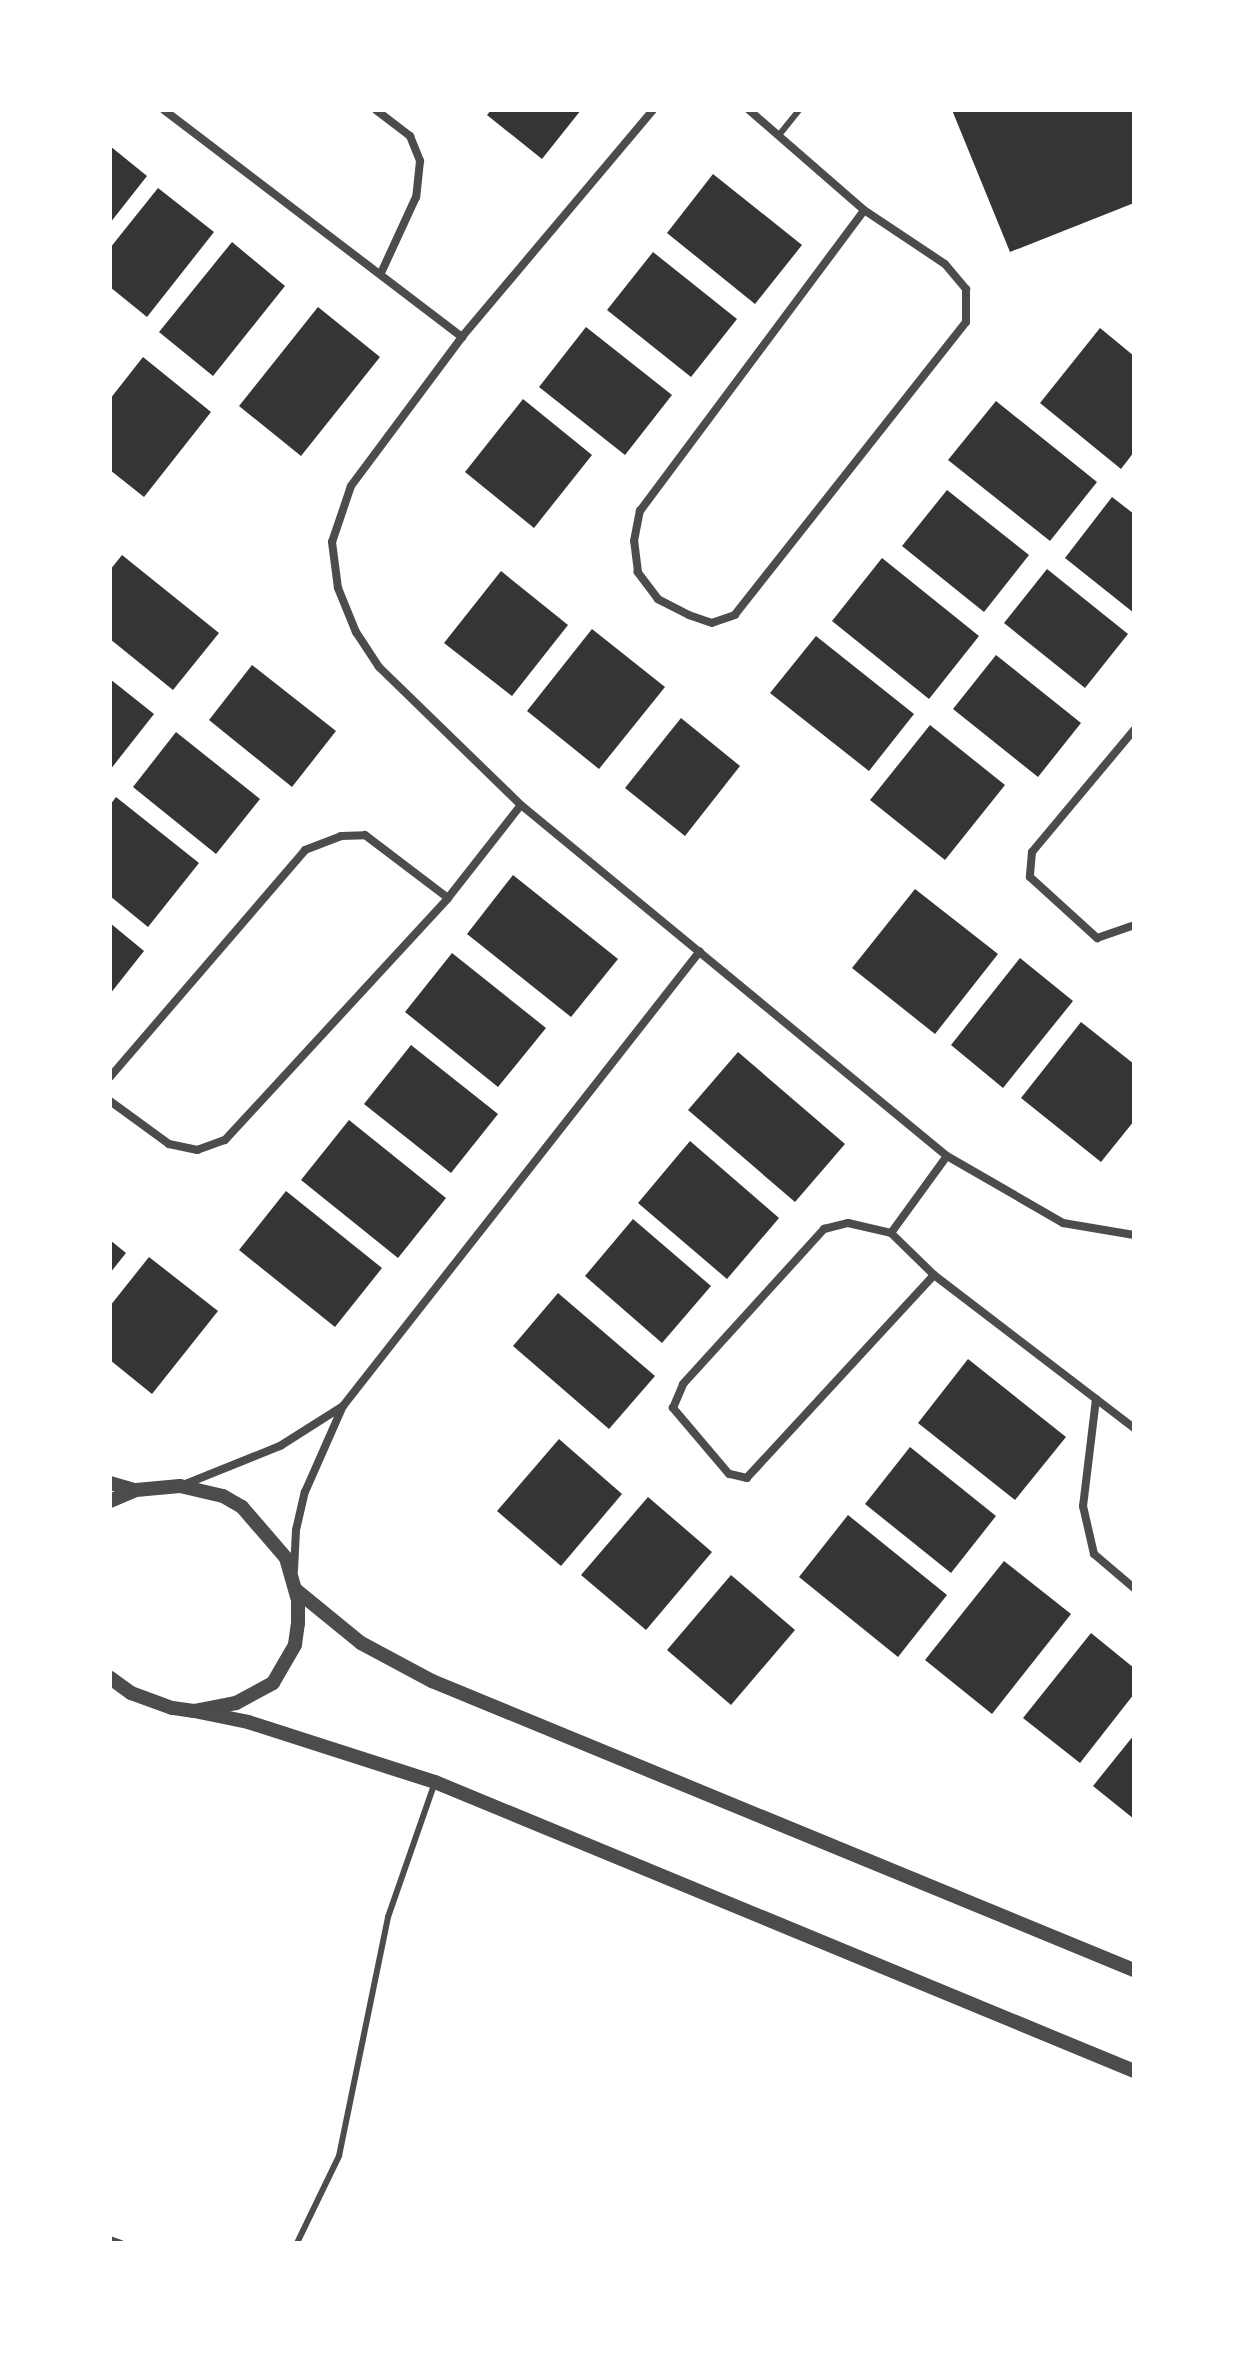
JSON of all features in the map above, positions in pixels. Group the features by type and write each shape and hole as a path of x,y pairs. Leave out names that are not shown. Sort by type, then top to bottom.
{"street":[{"path":"164,110 382,271 462,337"},
{"path":"376,110 410,136 420,161 416,197 382,271"},
{"path":"653,110 462,337 351,486 332,542 338,588 356,632 379,667 521,805 947,1156 1063,1223 1134,1235"},
{"path":"749,110 864,210 945,264 966,289 966,322 735,615 712,623 689,615 658,599 638,572 634,541 640,511 864,210"},
{"path":"1134,730 1032,852 1030,877 1097,938 1134,925"},
{"path":"110,1101 169,1144 197,1150 225,1140 448,898 521,805"},
{"path":"110,1077 305,850 341,836 365,835 448,898"},
{"path":"194,1711 236,1703 273,1683 295,1645 296,1530 305,1492 343,1406 700,951"},
{"path":"891,1233 947,1156"},
{"path":"934,1275 747,1478 729,1474 673,1408 683,1384 824,1229 848,1223 891,1233 934,1275 1134,1428"},
{"path":"1096,1399 1083,1506 1094,1554 1134,1588"},
{"path":"110,1501 136,1490 180,1486 280,1446 343,1406"},
{"path":"110,1483 136,1490"},
{"path":"180,1486 223,1496 260,1521 280,1548 295,1584 361,1643 432,1681 1134,1970"},
{"path":"110,1678 151,1703 262,1727 435,1782 1134,2071"}],"lane":[{"path":"779,135 799,110"},
{"path":"297,2243 339,2156 388,1917 435,1782"},
{"path":"110,2239 121,2243"}],"building":[{"path":"491,110 581,110 542,159 487,115"},
{"path":"952,110 1134,110 1134,203 1010,252"},
{"path":"110,146 147,176 110,223"},
{"path":"713,174 802,245 755,304 667,233"},
{"path":"158,188 214,232 147,317 110,287 110,248"},
{"path":"232,242 285,286 213,376 159,332"},
{"path":"653,252 737,319 691,377 607,310"},
{"path":"318,307 380,357 301,456 239,406"},
{"path":"586,327 672,395 625,455 539,387"},
{"path":"1100,328 1134,356 1134,452 1121,469 1040,403"},
{"path":"143,357 211,412 144,497 110,470 110,399"},
{"path":"523,399 592,455 534,528 465,472"},
{"path":"996,401 1097,482 1050,541 948,460"},
{"path":"947,490 1029,555 984,612 902,546"},
{"path":"1112,497 1134,514 1134,613 1065,558"},
{"path":"122,555 219,633 173,690 110,639 110,570"},
{"path":"882,558 979,636 929,699 832,621"},
{"path":"1047,569 1128,634 1085,688 1004,623"},
{"path":"501,571 568,625 512,696 444,643"},
{"path":"592,629 665,687 599,769 527,711"},
{"path":"816,636 914,714 869,771 770,693"},
{"path":"996,655 1081,723 1038,777 953,709"},
{"path":"252,665 336,731 292,787 209,720"},
{"path":"110,679 154,714 110,770"},
{"path":"681,718 740,766 685,836 625,788"},
{"path":"930,725 1005,785 945,860 870,800"},
{"path":"176,732 260,799 216,854 133,787"},
{"path":"116,797 199,863 148,927 110,896 110,805"},
{"path":"513,875 618,959 571,1017 467,934"},
{"path":"915,889 998,954 935,1034 852,968"},
{"path":"110,923 144,951 110,994"},
{"path":"452,953 546,1028 498,1087 405,1012"},
{"path":"1020,958 1073,1001 1003,1088 951,1045"},
{"path":"1081,1022 1134,1064 1134,1121 1101,1162 1021,1098"},
{"path":"411,1045 498,1114 451,1173 364,1104"},
{"path":"738,1052 845,1144 795,1202 688,1110"},
{"path":"349,1120 446,1198 398,1258 301,1180"},
{"path":"690,1141 779,1218 727,1279 638,1203"},
{"path":"286,1191 382,1268 335,1327 239,1250"},
{"path":"633,1219 711,1286 662,1343 585,1276"},
{"path":"110,1240 126,1253 110,1273"},
{"path":"149,1257 218,1311 152,1394 110,1360 110,1306"},
{"path":"558,1293 655,1376 609,1429 513,1346"},
{"path":"968,1359 1066,1437 1015,1500 918,1423"},
{"path":"559,1439 622,1494 561,1566 497,1511"},
{"path":"910,1447 996,1516 951,1573 865,1504"},
{"path":"648,1497 712,1552 646,1630 581,1575"},
{"path":"848,1515 947,1595 898,1657 799,1577"},
{"path":"1004,1561 1071,1614 992,1714 925,1660"},
{"path":"731,1575 795,1630 731,1705 667,1650"},
{"path":"1091,1633 1134,1668 1134,1694 1080,1763 1023,1718"},
{"path":"1134,1735 1134,1819 1093,1786"}]}
